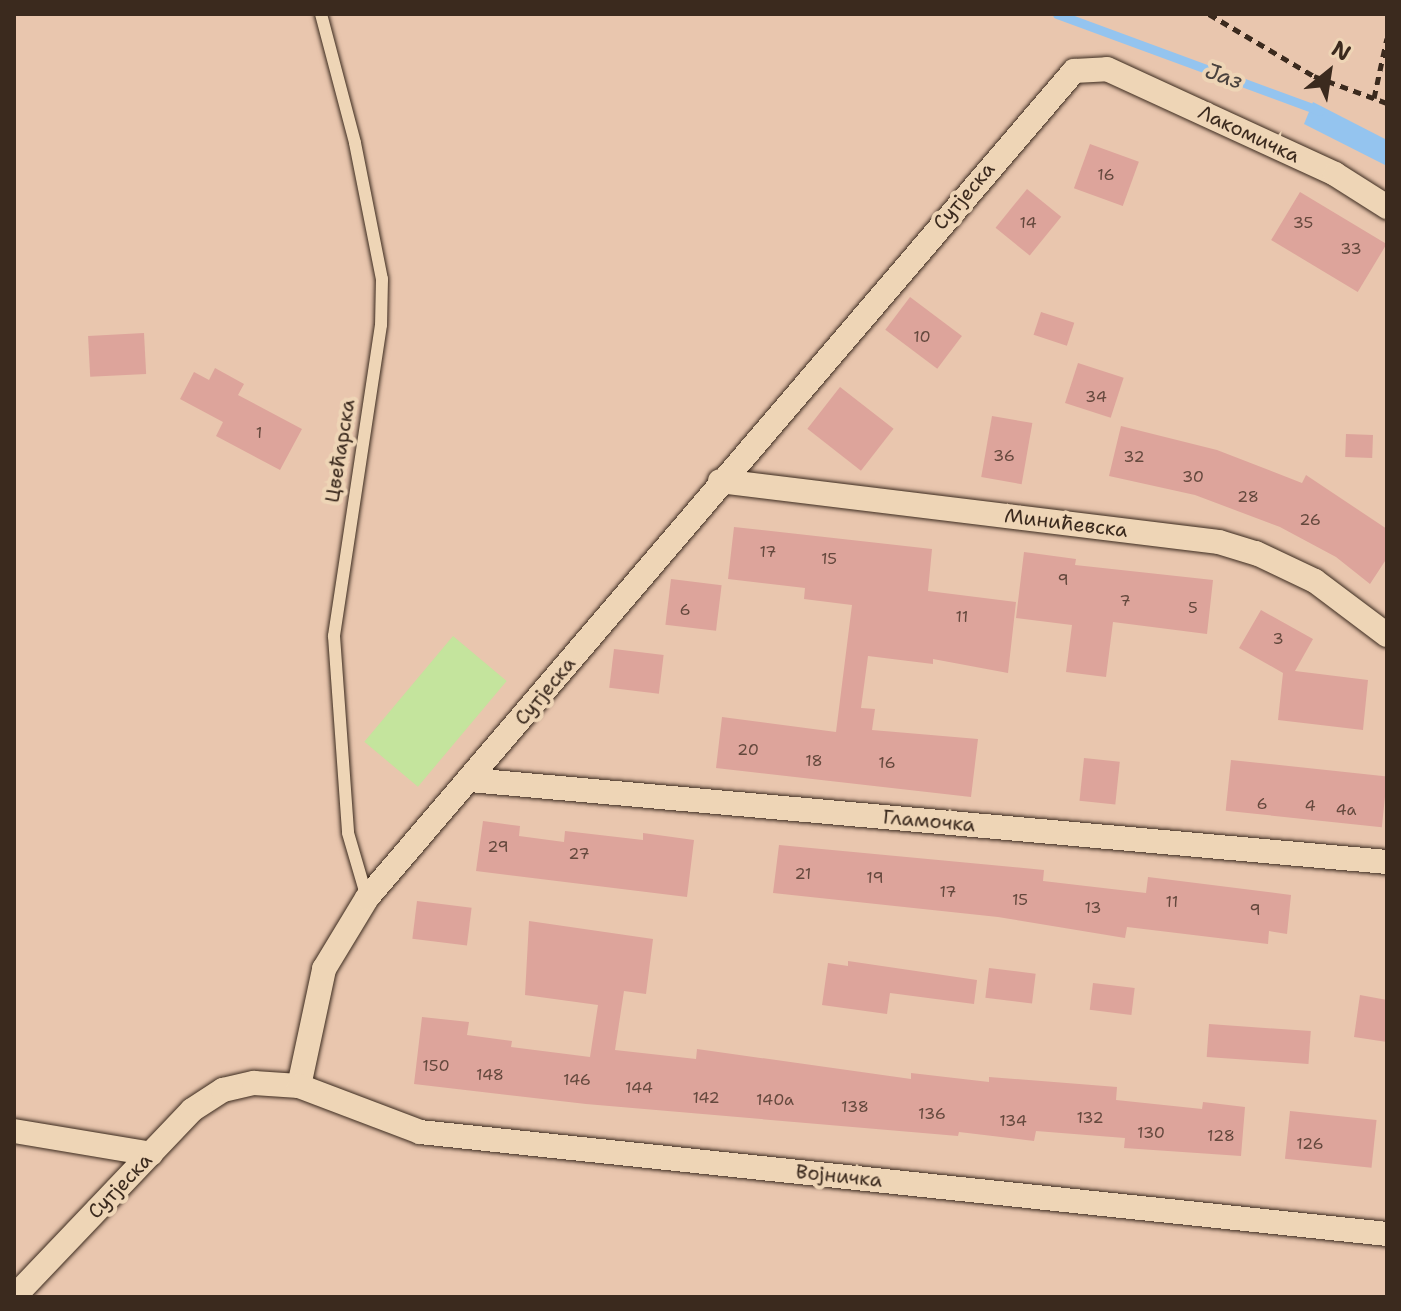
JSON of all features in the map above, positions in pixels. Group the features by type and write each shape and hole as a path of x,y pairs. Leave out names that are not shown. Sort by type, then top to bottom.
{"street":[{"name":"Сутјеска","path":"14,1297 192,1110 223,1090 254,1083 299,1086 324,969 367,898 1066,78 1086,67 1107,69"},
{"name":"Лакомичка","path":"1107,69 1335,174 1387,207"},
{"name":"Минићевска","path":"720,481 1219,542 1256,553 1315,581 1387,635"},
{"name":"Гламочка","path":"470,780 1387,862"},
{"name":"Војничка","path":"299,1086 420,1132 1387,1234"},
{"path":"14,1131 151,1154"}],"lane":[{"name":"Цвећарска","path":"321,14 355,143 382,279 381,325 334,636 348,833 367,898"}],"path":[{"path":"1209,14 1314,76 1387,103"},
{"path":"1374,98 1387,38"}],"green space":[{"path":"453,636 507,681 418,787 364,742"}],"water":[{"path":"1313,102 1387,140 1387,166 1304,124"}],"building":[{"path":"1090,144 1139,162 1123,206 1074,188"},
{"path":"1027,189 1061,217 1030,256 996,228"},
{"path":"1300,192 1387,244 1358,292 1271,240"},
{"path":"910,297 962,336 937,369 885,330"},
{"path":"1041,312 1074,323 1067,346 1034,335"},
{"path":"144,333 146,374 90,377 88,336"},
{"path":"1078,363 1124,378 1111,418 1065,403"},
{"path":"215,368 244,384 238,395 302,429 280,470 216,436 223,422 180,399 194,372 209,380"},
{"path":"840,387 894,429 861,471 807,429"},
{"path":"992,416 1032,423 1022,484 981,477"},
{"path":"1121,426 1217,450 1302,483 1306,475 1387,529 1387,558 1370,584 1336,557 1280,527 1195,495 1109,476"},
{"path":"1346,434 1373,435 1372,458 1345,457"},
{"path":"734,527 932,549 928,591 1016,602 1008,673 933,659 933,664 868,656 861,708 875,709 872,730 978,739 971,797 716,768 722,717 836,732 852,605 804,599 805,588 728,579"},
{"path":"1024,552 1076,559 1075,565 1213,580 1207,634 1113,622 1106,677 1066,672 1072,625 1016,618"},
{"path":"671,579 722,585 716,631 665,625"},
{"path":"1261,610 1313,639 1295,671 1368,680 1363,730 1278,720 1283,673 1239,648"},
{"path":"614,649 664,655 659,694 609,688"},
{"path":"1084,758 1120,762 1115,805 1080,801"},
{"path":"1231,760 1387,776 1382,827 1226,811"},
{"path":"483,821 520,826 519,836 564,842 565,831 643,840 643,833 694,840 687,897 476,871"},
{"path":"779,845 1044,870 1043,881 1146,893 1148,877 1291,895 1287,934 1269,931 1268,944 1127,927 1125,938 998,917 773,893"},
{"path":"417,901 472,908 467,945 412,939"},
{"path":"529,921 653,939 646,994 624,991 615,1050 696,1059 697,1049 911,1079 911,1073 989,1082 989,1077 1117,1087 1116,1100 1202,1109 1203,1102 1245,1107 1241,1156 1124,1148 1125,1138 1036,1131 1034,1141 959,1132 958,1136 586,1104 414,1084 422,1017 469,1022 467,1035 512,1041 511,1047 590,1057 598,1005 525,995"},
{"path":"848,961 977,980 974,1004 890,993 887,1014 822,1005 828,963 848,966"},
{"path":"989,968 1036,974 1032,1004 985,998"},
{"path":"1093,983 1135,988 1131,1015 1090,1010"},
{"path":"1360,995 1387,1000 1387,1042 1354,1037"},
{"path":"1209,1024 1311,1031 1308,1064 1207,1057"},
{"path":"1290,1111 1377,1120 1372,1168 1285,1159"}],"waterway":[{"name":"Јаз","path":"1057,14 1320,111"}]}
